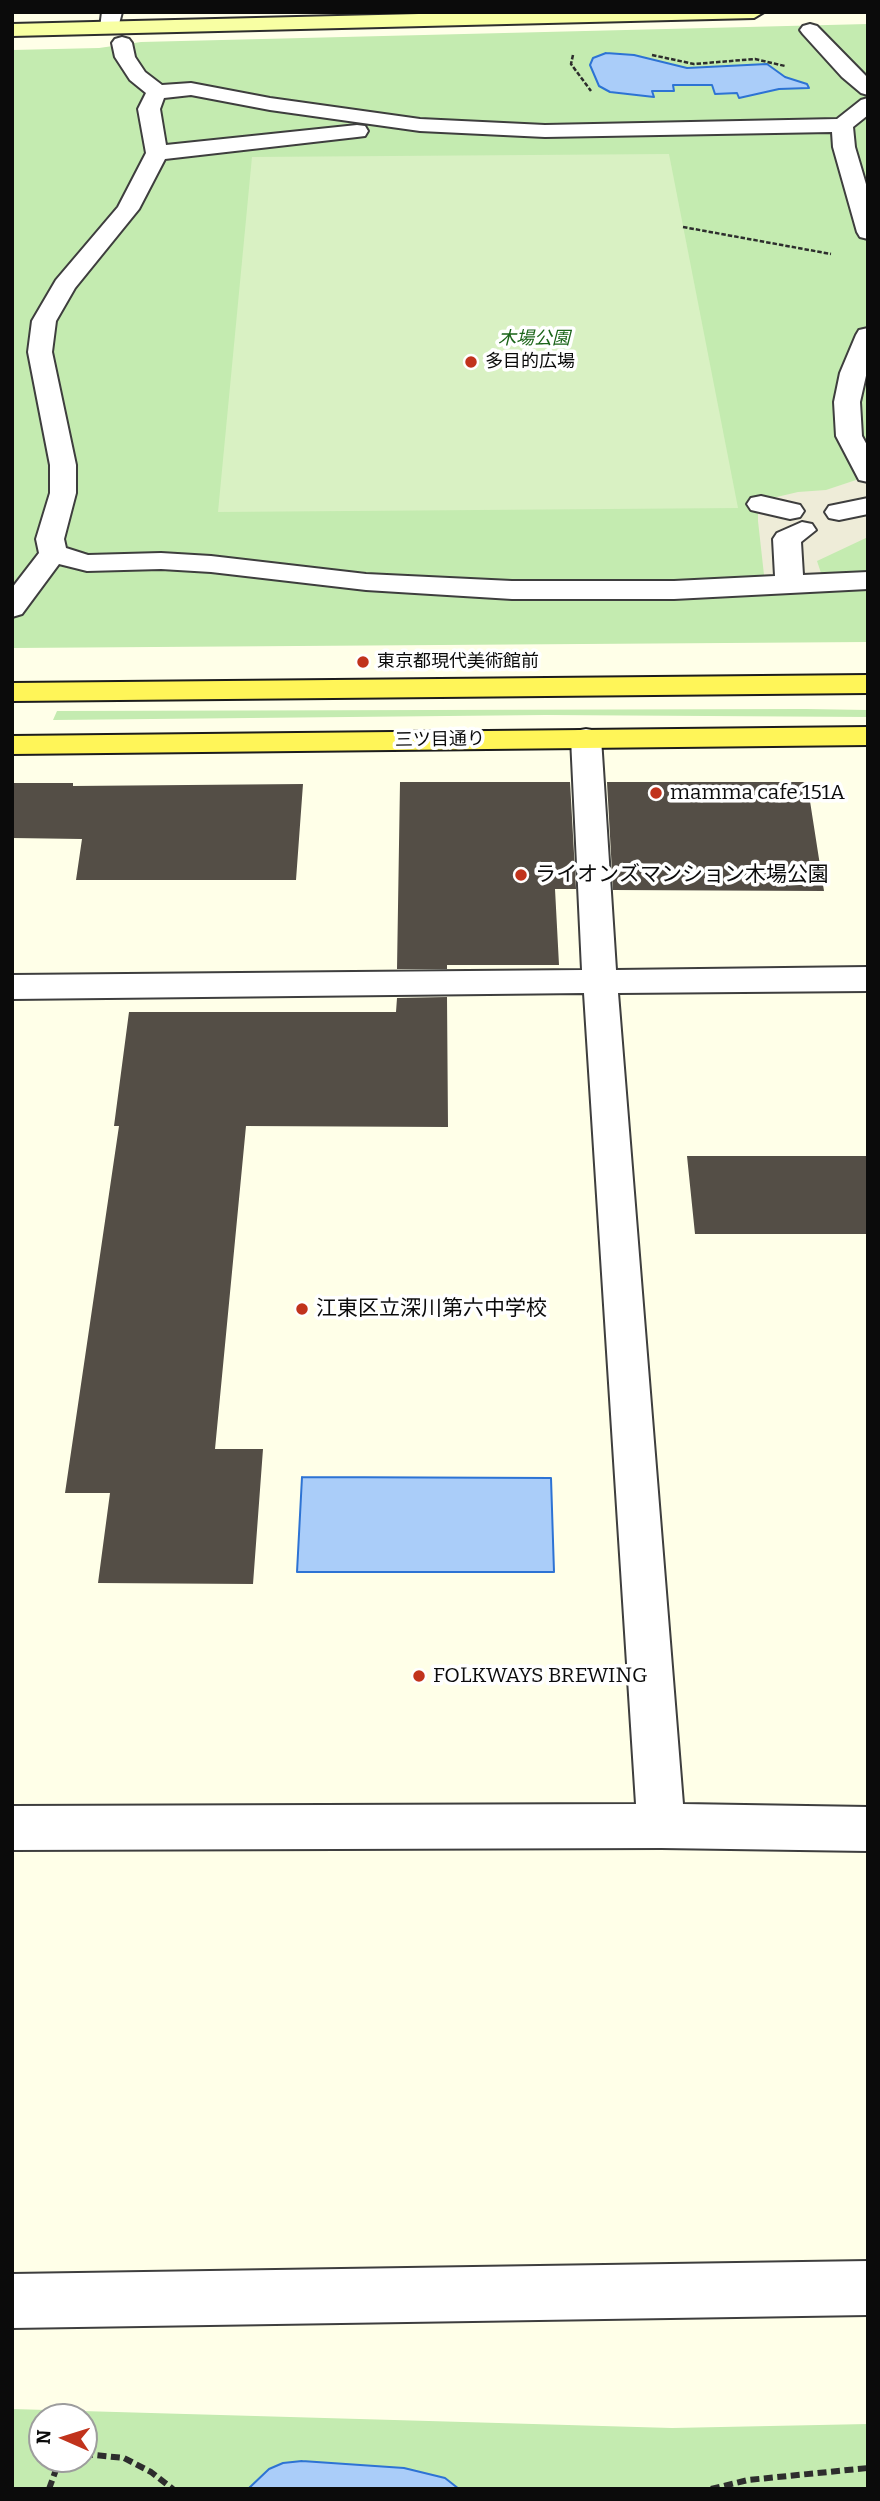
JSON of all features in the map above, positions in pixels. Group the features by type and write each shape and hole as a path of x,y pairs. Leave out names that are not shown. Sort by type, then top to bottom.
{"main road":[{"path":"12,692 868,684"},
{"name":"三ツ目通り","path":"12,745 868,736"}],"street":[{"path":"12,30 754,12"},
{"path":"114,28 125,57 137,76 158,92"},
{"path":"810,30 849,73 868,89"},
{"path":"12,608 53,553 50,540 63,492 63,465 40,352 44,321 64,285 128,209 157,153 149,109 150,99 158,92 191,89 270,104 419,125 545,131 842,125 868,104"},
{"path":"157,153 419,125"},
{"path":"842,125 844,147 868,232"},
{"path":"868,335 860,373 847,402 849,436 868,474"},
{"path":"761,504 796,521 787,539 790,584"},
{"path":"839,512 868,506"},
{"path":"53,553 87,564 160,561 211,564 366,582 512,590 674,590 868,580"},
{"path":"586,738 600,981 661,1826"},
{"path":"12,987 868,979"},
{"path":"12,1828 661,1826 868,1829"},
{"path":"12,2301 868,2288"}],"path":[{"path":"579,51 572,57 571,64 582,74 594,93"},
{"path":"648,53 683,63 707,64 755,59 788,67"},
{"path":"683,227 841,256"},
{"path":"98,2455 124,2458 173,2489"},
{"path":"711,2489 748,2480 868,2468"}],"green space":[{"name":"木場公園","path":"868,24 868,642 12,648 12,50 99,48 141,42"},
{"name":"多目的広場","path":"669,154 738,508 218,512 252,157"},
{"path":"868,710 868,717 546,715 53,720 57,711"},
{"path":"12,2409 28,2409 28,2473 98,2473 98,2411 672,2428 868,2424 868,2489 12,2489"}],"shaded area":[{"path":"868,476 868,537 817,561 824,582 765,584 758,521 758,508 764,500 798,492 826,490"}],"water":[{"path":"606,53 634,55 687,68 767,64 785,77 807,84 809,88 779,89 739,98 737,93 715,94 712,85 673,85 674,91 652,91 654,97 610,92 599,86 590,65 593,58"},
{"path":"302,1477 551,1478 554,1572 297,1572"},
{"path":"302,2461 404,2468 445,2478 459,2489 248,2489 269,2469 283,2463"}],"building":[{"name":"ライオンズマンション木場公園","path":"400,782 570,782 576,889 555,889 559,965 447,965 447,969 397,969"},
{"path":"607,782 807,782 824,891 613,890"},
{"path":"12,783 73,783 73,786 303,784 296,880 76,880 82,839 12,838"},
{"path":"447,997 448,1127 246,1126 215,1449 263,1449 253,1584 98,1583 110,1493 65,1493 119,1126 114,1126 129,1012 396,1012 397,998"},
{"path":"687,1156 868,1156 868,1234 695,1234"}],"place":[{"name":"多目的広場","path":"471,362"},
{"name":"東京都現代美術館前","path":"363,662"},
{"name":"mamma cafe 151A","path":"656,793"},
{"name":"ライオンズマンション木場公園","path":"521,875"},
{"name":"江東区立深川第六中学校","path":"302,1309"},
{"name":"FOLKWAYS BREWING","path":"419,1676"}]}
